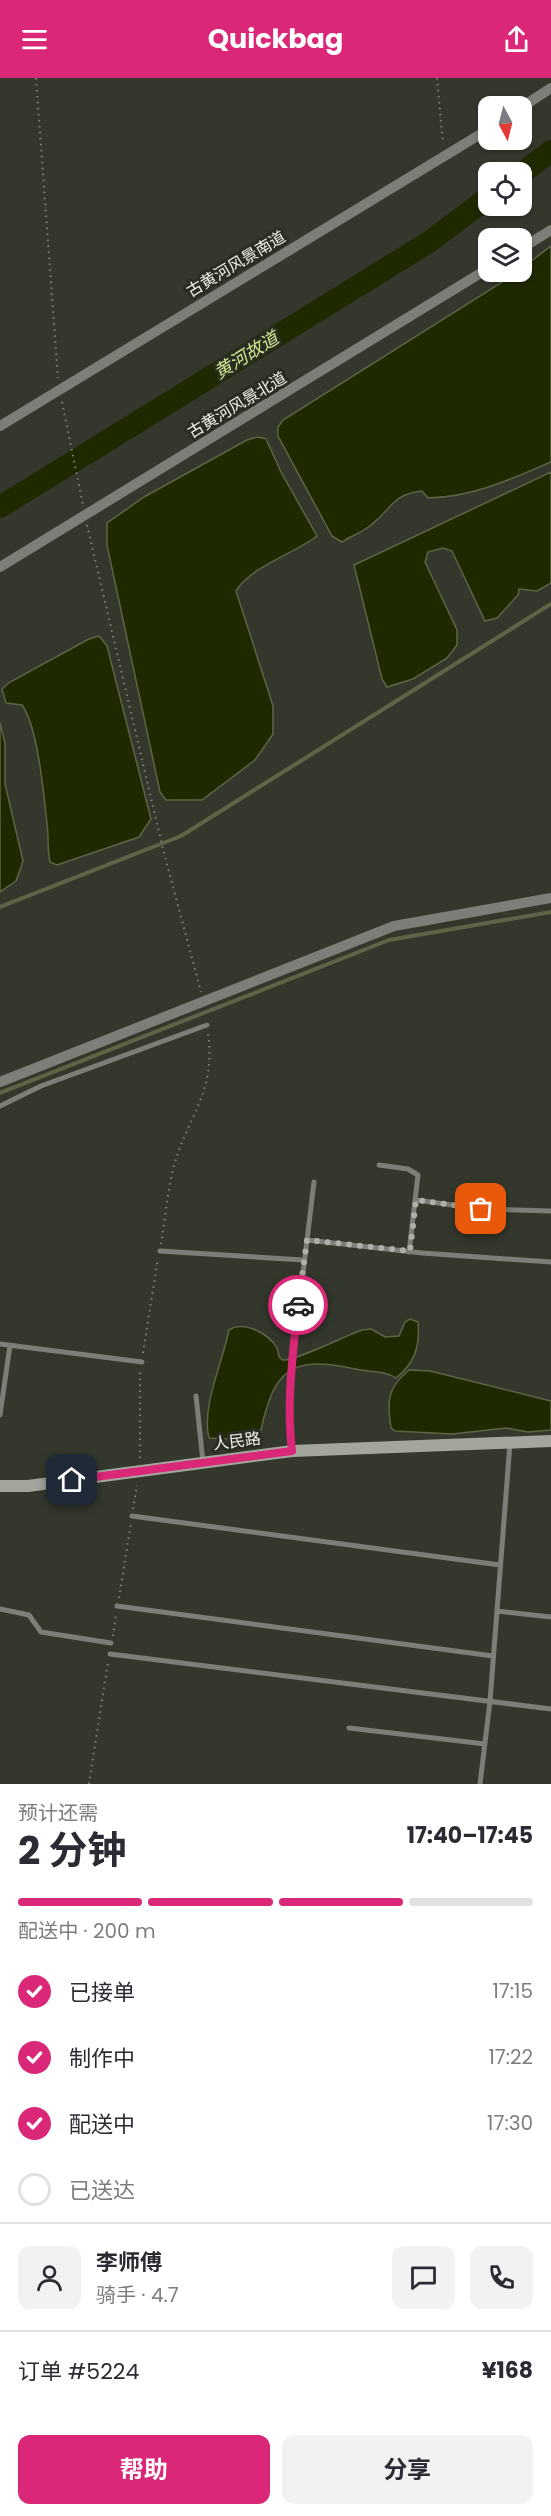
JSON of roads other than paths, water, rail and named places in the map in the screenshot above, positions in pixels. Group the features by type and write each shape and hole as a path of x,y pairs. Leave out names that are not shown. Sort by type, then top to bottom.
{"street":[{"path":"532,100 551,88"},
{"name":"古黄河风景南道","path":"0,426 478,136"},
{"path":"532,242 551,230"},
{"name":"古黄河风景北道","path":"0,567 84,511 478,275"},
{"path":"0,1082 394,926 551,898"},
{"name":"人民路","path":"0,1486 28,1486 292,1451 551,1441"}],"lane":[{"path":"0,1106 41,1086 207,1025"},
{"path":"379,1165 408,1169 418,1175 410,1251"},
{"path":"292,1451 289,1390 314,1182"},
{"path":"416,1200 481,1209 551,1211"},
{"path":"307,1240 551,1262"},
{"path":"160,1251 303,1260"},
{"path":"0,1344 142,1362"},
{"path":"0,1415 10,1345"},
{"path":"196,1396 203,1462"},
{"path":"480,1784 490,1701 510,1443"},
{"path":"132,1516 500,1565"},
{"path":"117,1606 493,1656"},
{"path":"0,1609 29,1615 41,1632 111,1643"},
{"path":"497,1611 551,1617"},
{"path":"110,1654 551,1709"},
{"path":"349,1728 485,1744"}],"waterway":[{"name":"黄河故道","path":"532,165 551,151"},
{"name":"黄河故道","path":"0,507 429,242 478,205"},
{"path":"0,907 181,836 551,604"},
{"path":"0,1093 389,940 551,912"}]}
